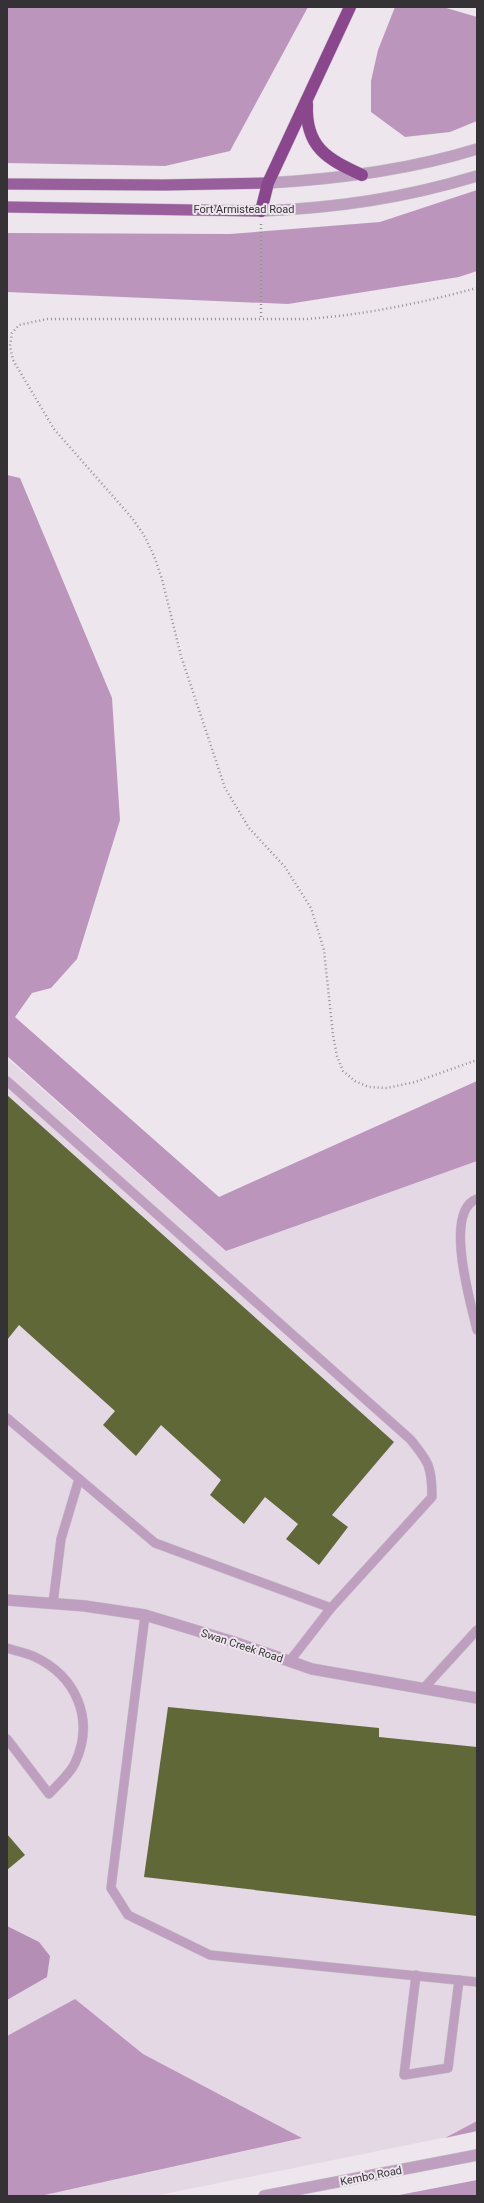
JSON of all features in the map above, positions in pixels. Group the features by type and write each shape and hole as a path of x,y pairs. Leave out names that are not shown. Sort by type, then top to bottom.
{"highway":[{"path":"261,210 268,183 350,7"},
{"path":"308,97 306,122 314,141 339,164 362,175"}],"main road":[{"path":"7,184 164,185 268,183"},
{"name":"Fort Armistead Road","path":"7,207 261,210"}],"street":[{"path":"268,183 362,175 420,165 477,149"},
{"name":"Fort Armistead Road","path":"261,210 310,209 367,202 426,191 477,176"},
{"name":"Swan Creek Road","path":"7,1600 85,1606 145,1615 312,1669 477,1698"},
{"name":"Kembo Road","path":"264,2196 477,2155"}],"lane":[{"path":"7,1081 410,1439 427,1460 432,1477 432,1497 332,1608 289,1662"},
{"path":"477,1199 473,1200 460,1220 460,1251 477,1330"},
{"path":"7,1418 155,1543 332,1608"},
{"path":"52,1603 61,1539 79,1479"},
{"path":"145,1615 111,1888 128,1915 210,1955 477,1982"},
{"path":"423,1689 477,1630"},
{"path":"7,1648 34,1656 59,1673 77,1695 83,1715 82,1738 74,1764 49,1794 7,1739"},
{"path":"416,1975 404,2075 448,2068 459,1980"}],"path":[{"path":"261,210 261,319"},
{"path":"477,288 425,301 342,317 261,319 47,319 19,325 12,333 10,346 13,360 54,429 132,518 144,535 154,556 162,579 181,656 225,788 250,828 285,867 311,908 324,950 333,1035 337,1056 343,1071 355,1081 369,1087 388,1088 415,1082 477,1060"}],"shaded area":[{"path":"7,7 308,7 230,151 165,166 7,163"},
{"path":"395,7 443,7 477,17 477,121 450,132 405,137 371,112 371,81 378,50"},
{"path":"477,190 477,271 459,277 288,304 7,292 7,233 230,234 380,222"},
{"path":"7,475 20,478 112,698 120,820 77,959 51,988 32,993 15,1017 219,1197 477,1081 477,1161 226,1251 7,1056"},
{"path":"7,1058 226,1251 477,1161 477,2131 154,2196 7,2196"},
{"path":"7,1926 39,1942 50,1956 47,1977 7,2000"},
{"path":"75,1999 143,2054 302,2138 40,2196 7,2196 7,2036"},
{"path":"477,2121 477,2131 445,2138"},
{"path":"477,2180 477,2196 394,2196"}],"building":[{"path":"7,1095 394,1442 332,1515 348,1527 319,1565 286,1539 298,1524 265,1497 244,1524 210,1495 221,1480 161,1425 136,1456 103,1425 115,1411 19,1325 7,1340"},
{"path":"168,1707 379,1728 379,1737 477,1747 477,1916 144,1877"},
{"path":"7,1834 25,1855 7,1870"}]}
